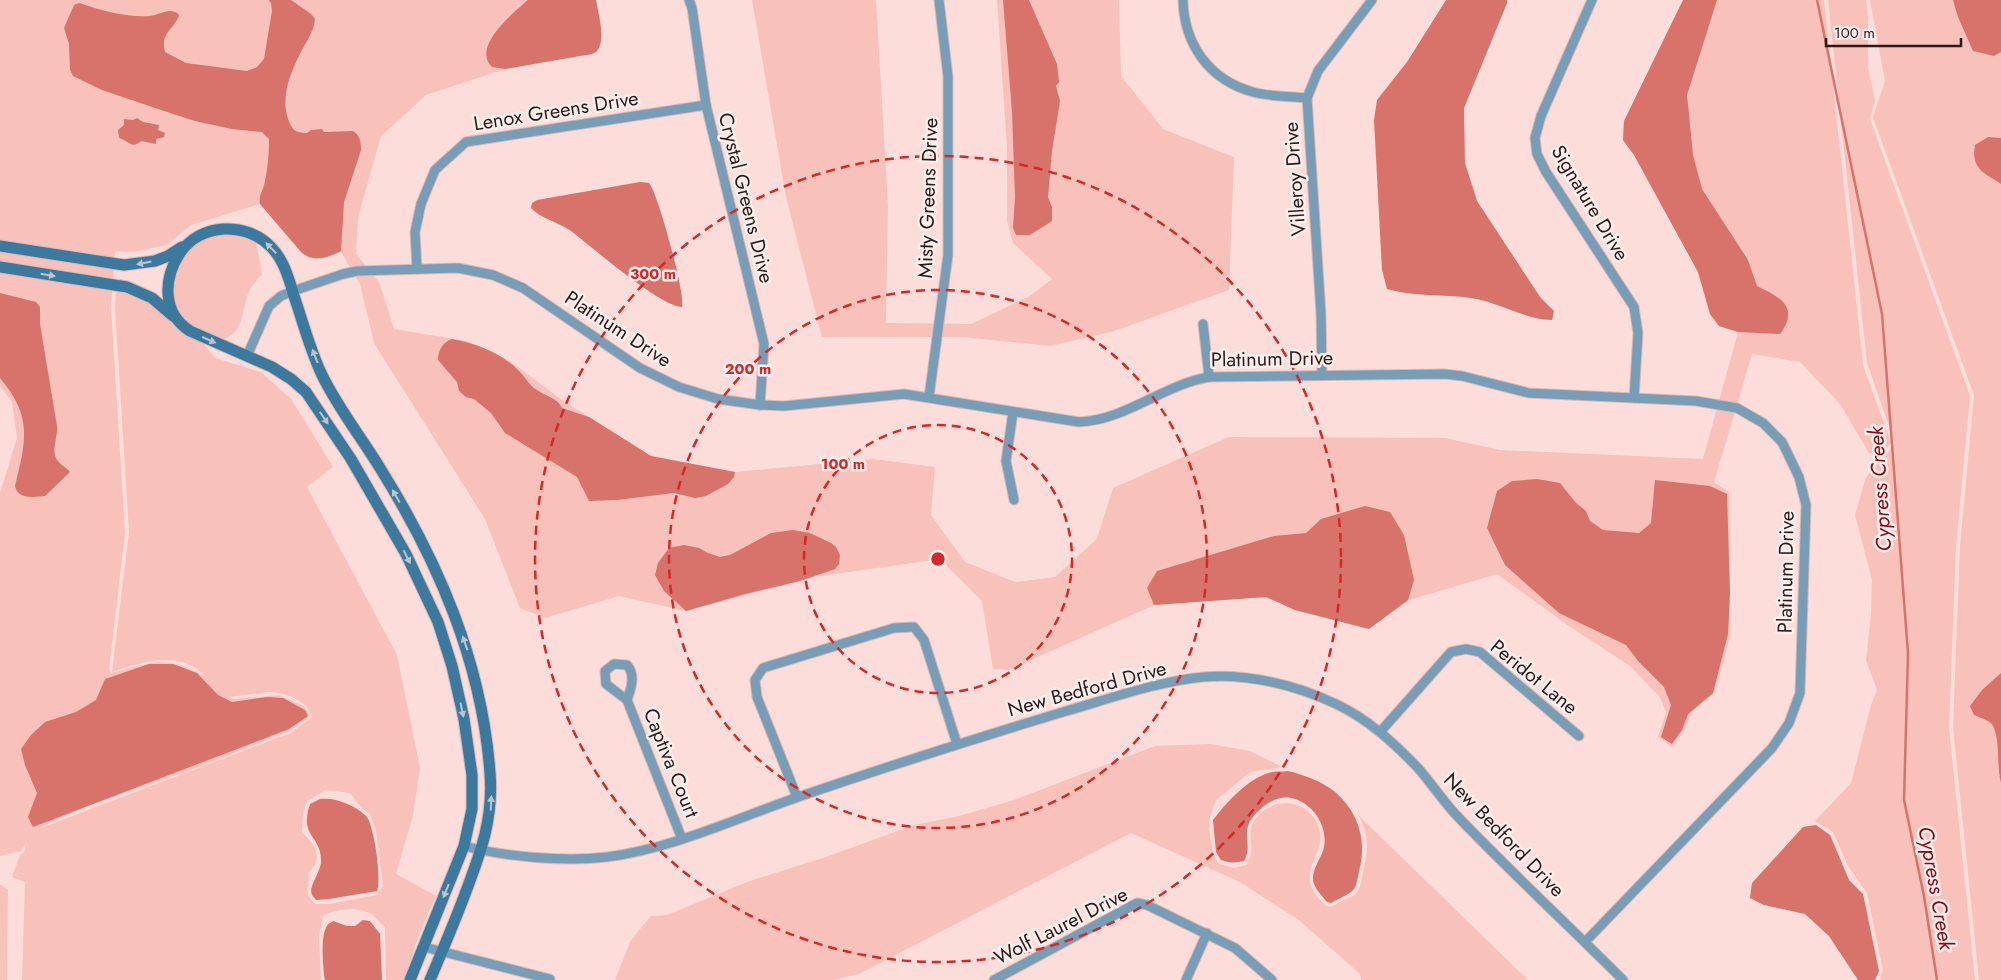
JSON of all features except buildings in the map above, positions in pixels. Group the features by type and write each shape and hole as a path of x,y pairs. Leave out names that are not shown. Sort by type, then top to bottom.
{"street":[{"name":"Crystal Greens Drive","path":"689,0 692,8 706,105 764,344 760,405"},
{"name":"Misty Greens Drive","path":"929,397 948,255 948,77 939,0"},
{"path":"1182,0 1183,16 1191,42 1206,63 1228,82 1254,92 1307,98"},
{"name":"Villeroy Drive","path":"1322,375 1307,98 1318,71 1372,0"},
{"name":"Signature Drive","path":"1592,0 1541,116 1535,138 1537,154 1546,172 1634,307 1638,333 1634,398"},
{"name":"Lenox Greens Drive","path":"417,269 415,232 421,204 435,170 466,142 706,105"},
{"path":"0,246 124,265 140,264 162,259 202,234 215,230 230,229 252,234 267,243 277,253 285,268 323,377 339,407 367,448 426,547 448,594 468,651 484,717 490,773 490,814 482,851 430,980"},
{"path":"179,323 170,306 168,283 174,264 188,243"},
{"path":"0,267 115,284 138,291 159,303 179,323 196,334 280,372 306,392 351,459 406,554 438,622 452,666 464,719 472,774 472,809 464,846 410,980"},
{"name":"Platinum Drive","path":"247,356 270,306 281,296 350,272 458,268 503,278 534,294 623,358 659,378 708,396 760,405 802,405 897,394 929,397 1073,422 1092,421 1112,416 1184,383 1209,377 1445,374 1462,376 1529,393 1696,401 1737,408 1763,423 1782,442 1799,477 1806,505 1800,693 1789,723 1772,748 1585,942"},
{"path":"1203,324 1209,377"},
{"path":"1013,412 1006,461 1008,479 1014,500"},
{"path":"351,459 367,448"},
{"path":"797,797 756,697 755,680 763,668 894,628 914,627 924,640 957,744"},
{"name":"Peridot Lane","path":"1381,731 1451,652 1466,649 1480,652 1579,736"},
{"name":"New Bedford Drive","path":"464,846 482,851 568,860 608,856 682,839 797,797 957,744 1147,687 1203,677 1244,677 1296,688 1338,705 1381,731 1418,769 1457,816 1623,980"},
{"name":"Captiva Court","path":"627,700 682,839"},
{"name":"Wolf Laurel Drive","path":"994,980 1138,903 1148,905 1235,948 1272,980"},
{"path":"1186,980 1207,933"},
{"path":"424,947 550,980"}],"shaded area":[{"path":"0,0 596,0 601,39 595,52 505,69 426,95 381,136 358,217 356,254 379,282 394,329 466,341 507,359 562,400 651,456 735,472 873,459 935,467 931,515 965,562 1015,582 1055,577 1097,539 1113,488 1229,437 1445,438 1500,450 1703,459 1738,332 1719,326 1710,314 1698,272 1634,155 1623,140 1624,121 1683,0 1824,0 1863,365 1891,443 1881,455 1869,453 1840,404 1800,362 1752,354 1714,482 1729,492 1730,636 1715,692 1692,712 1684,731 1672,747 1658,737 1666,712 1660,697 1630,666 1569,626 1497,574 1409,600 1369,629 1295,610 1266,597 1154,605 1009,670 993,669 982,601 940,559 814,577 686,611 619,596 545,618 520,608 485,519 374,343 360,284 341,252 323,258 308,258 260,204 191,225 167,245 133,252 115,251 111,307 125,533 109,669 111,673 159,662 180,665 206,677 196,668 173,660 149,662 112,672 129,532 115,307 116,290 150,303 164,313 183,334 203,343 215,358 261,372 291,399 333,467 307,487 397,655 420,768 413,815 396,874 436,896 420,932 404,980 386,980 385,927 370,913 352,909 340,910 323,916 319,935 321,980 22,980 25,882 12,877 20,855 24,853 26,843 21,851 0,856 0,493 17,438 12,402 0,386","holes":["266,692 280,693 300,701 309,711 312,717 291,733 33,831 80,809 196,768 289,731 310,717 304,706 279,695 233,699 230,697","325,790 350,793 362,809 370,814 376,831 383,886 377,895 329,904 315,904 309,896 308,873 313,868 317,857 311,842 302,833 303,813 307,801"]},
{"path":"269,0 291,0 315,19 288,82 285,100 291,126 294,130 303,133 322,129 324,132 353,131 359,137 361,150 344,202 341,251 331,256 316,258 301,252 260,204 267,170 269,144 269,139 262,132 232,129 195,121 164,111 102,90 73,76 70,70 69,44 64,28 74,5 79,3 105,11 132,16 150,16 169,11 176,12 179,15 177,20 164,40 165,52 186,63 247,71 257,67 264,59 272,11"},
{"path":"528,0 596,0 600,19 601,41 596,52 505,69 492,67 487,59 490,40 505,21"},
{"path":"752,0 876,0 888,206 886,323 971,324 1030,296 1052,279 1013,243 1007,221 1007,147 997,0 1119,0 1121,76 1163,129 1234,157 1229,290 1111,332 1050,346 963,337 822,337 786,197"},
{"path":"1003,0 1029,0 1057,64 1059,82 1056,86 1060,101 1052,151 1048,197 1052,207 1052,221 1030,235 1016,235 1013,228 1015,197 1012,112"},
{"path":"1446,0 1507,0 1464,108 1465,163 1477,201 1540,297 1554,311 1552,320 1531,317 1471,298 1397,292 1387,289 1382,270 1374,120 1377,100 1407,62"},
{"path":"1683,0 1717,0 1687,95 1693,155 1702,189 1748,260 1757,286 1773,294 1785,304 1788,310 1788,317 1786,325 1780,334 1738,332 1719,326 1710,314 1698,272 1634,155 1623,140 1624,121"},
{"path":"1828,0 1866,0 1868,15 1868,68 1875,100 1870,119 1970,396 1956,546 1949,728 1975,980 1880,980 1883,970 1867,893 1848,866 1833,832 1815,821 1851,783 1871,705 1877,690 1866,660 1871,614 1872,580 1855,515 1865,480 1877,459 1884,458 1895,443 1867,363"},
{"path":"1870,0 2001,0 2001,980 1979,980 1953,727 1960,546 1974,395 1873,117 1885,81"},
{"path":"1953,0 2001,0 2001,52 1994,56 1973,51 1958,17"},
{"path":"137,118 143,122 159,125 158,130 165,133 164,137 156,139 156,144 141,141 135,145 119,138 118,130 124,125 124,119 133,120"},
{"path":"1988,137 2001,138 2001,184 1984,173 1975,160 1975,145"},
{"path":"640,182 649,183 659,205 676,266 682,307 671,304 642,287 571,231 540,215 531,208 532,203 537,200"},
{"path":"224,234 236,235 256,242 262,274 249,291 239,326 230,336 223,340 207,334 182,318 176,309 173,299 173,288 178,267 190,249 204,239"},
{"path":"0,293 36,302 40,307 40,324 57,426 54,449 58,461 70,472 45,496 23,496 19,494 15,486 22,456 24,430 18,405 0,378"},
{"path":"452,339 479,346 496,354 518,370 534,388 554,399 562,408 589,417 651,456 735,472 734,477 728,484 706,496 695,498 674,493 617,500 589,501 577,477 505,433 491,413 474,399 466,397 459,391 457,382 438,360 442,347"},
{"path":"1537,479 1560,483 1576,503 1586,511 1590,521 1603,530 1639,533 1651,523 1655,480 1710,486 1727,494 1730,592 1728,634 1713,693 1688,714 1682,730 1672,744 1661,737 1671,705 1664,687 1638,661 1626,645 1559,613 1505,565 1487,528 1497,491 1512,481"},
{"path":"1365,506 1390,512 1404,535 1414,580 1408,600 1369,629 1295,610 1266,597 1154,605 1147,588 1157,571 1274,536 1306,533 1321,519"},
{"path":"793,530 810,533 836,547 840,555 839,564 835,569 800,581 686,611 664,591 655,575 658,563 669,548 684,545 699,548 720,557 730,555 771,533"},
{"path":"149,664 173,664 197,673 218,695 232,702 267,697 283,698 305,710 308,716 289,729 33,827 28,817 37,793 25,765 21,749 31,735 45,722 76,712 96,700 105,679"},
{"path":"2001,673 2001,783 1995,730 1992,724 1974,715 1970,706 1982,690"},
{"path":"1210,744 1250,751 1282,767 1250,772 1216,800 1209,820 1209,829 1213,853 1219,864 1234,868 1246,865 1251,853 1252,826 1262,812 1271,806 1281,804 1292,804 1301,807 1310,813 1320,833 1319,846 1311,869 1311,885 1316,895 1326,906 1333,906 1355,894 1361,883 1367,843 1365,829 1358,815 1528,980 1361,980 1360,974 1300,921 1240,882 1131,833 859,974 834,980 615,980 631,940 651,916 667,915 750,881 826,857 914,825 959,816 1014,800 1155,746"},
{"path":"1288,771 1324,784 1334,791 1350,808 1359,828 1362,849 1356,885 1349,893 1331,903 1327,902 1321,895 1313,880 1314,871 1324,847 1325,839 1321,823 1312,809 1299,800 1280,798 1274,800 1264,806 1252,818 1247,829 1248,850 1244,861 1224,861 1221,860 1216,852 1213,820 1225,805 1255,779 1272,772"},
{"path":"320,799 332,799 344,803 356,808 366,816 372,829 376,853 379,876 377,891 316,900 312,895 312,887 321,864 321,859 317,844 308,829 307,815 310,804"},
{"path":"1816,825 1830,835 1849,880 1863,894 1879,971 1875,980 1858,980 1829,936 1805,914 1764,905 1750,898 1752,883 1803,827"},
{"path":"0,884 8,890 7,980 0,980"},
{"path":"363,920 370,921 380,934 382,980 325,980 323,937 327,925 333,921 347,926 355,926"}],"waterway":[{"name":"Cypress Creek","path":"1817,0 1882,314 1908,653 1904,800 1924,896 1937,980"}]}
